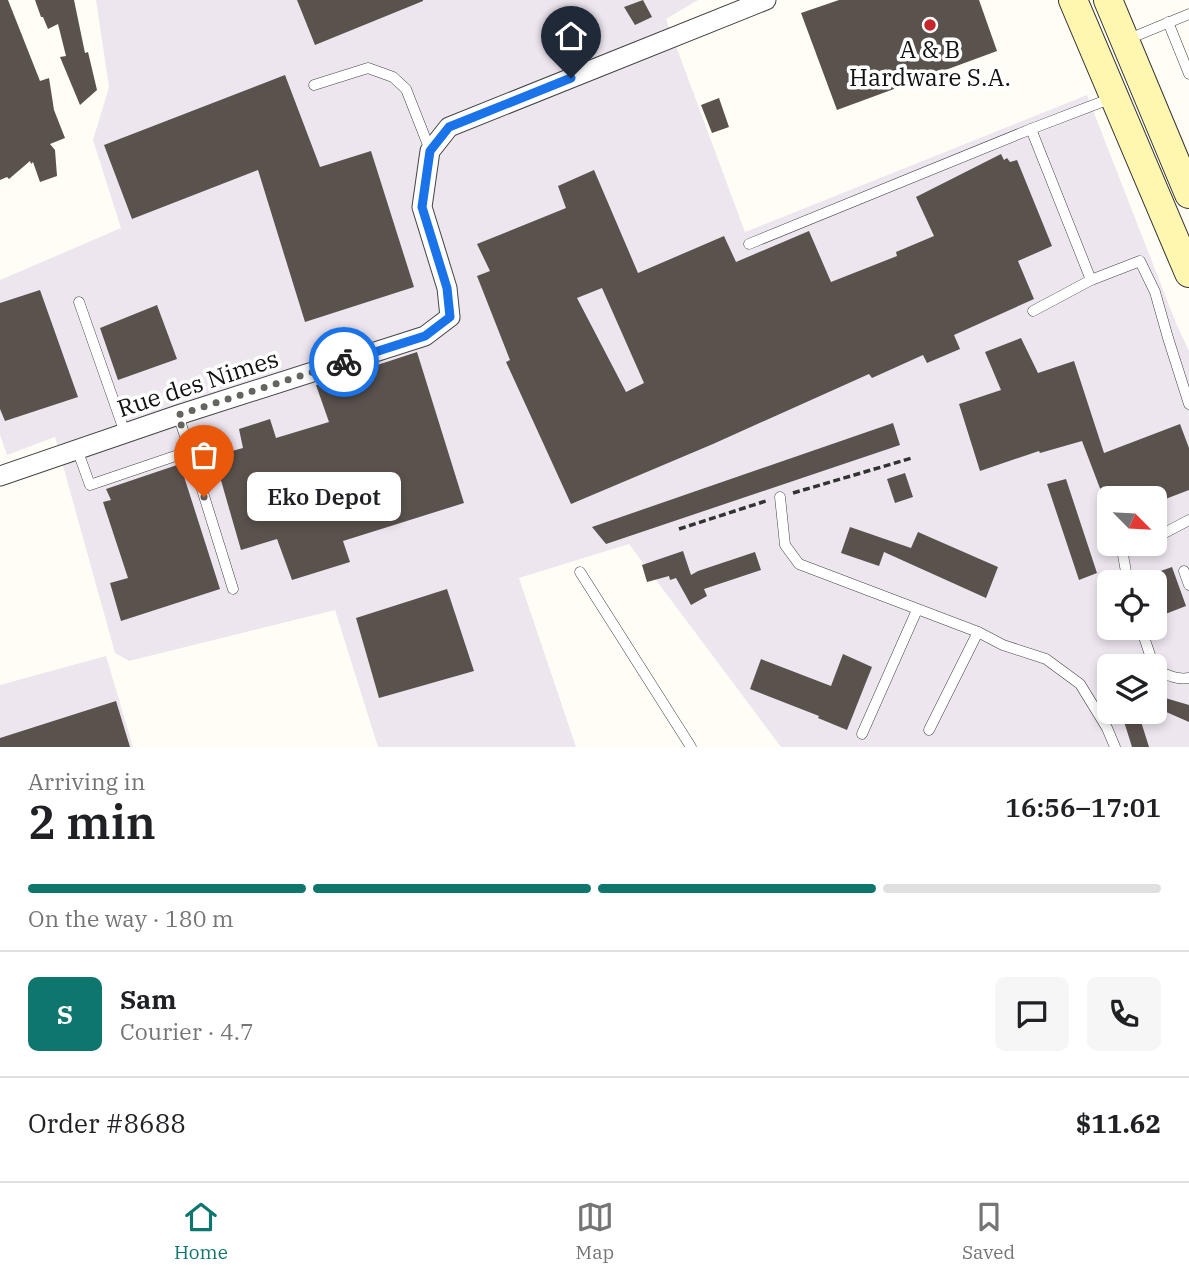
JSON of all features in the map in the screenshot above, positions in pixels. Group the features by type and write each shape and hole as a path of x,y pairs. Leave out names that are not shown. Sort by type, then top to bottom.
{"main road":[{"path":"1073,0 1189,273"},
{"path":"1108,0 1189,194"}],"street":[{"path":"430,151 449,127 766,0"},
{"name":"Rue des Nimes","path":"0,476 178,415 425,336 450,317 447,288 422,207 430,151"}],"lane":[{"path":"1125,40 1189,14"},
{"path":"1168,22 1189,74"},
{"path":"314,85 368,68 393,77 406,89 430,151"},
{"path":"749,244 1031,129 1115,98"},
{"path":"1031,129 1091,280"},
{"path":"1033,311 1091,280 1140,261 1156,292 1189,404"},
{"path":"79,302 125,433"},
{"path":"178,415 233,589"},
{"path":"77,449 90,485 190,452"},
{"path":"780,497 785,545 799,565 978,632 1003,645 1046,659 1080,684 1107,727 1115,747"},
{"path":"1167,532 1189,520"},
{"path":"1184,571 1189,585"},
{"path":"580,572 691,747"},
{"path":"862,734 918,610"},
{"path":"929,730 978,632"},
{"path":"1167,675 1189,678"}],"path":[{"path":"679,529 912,458"}],"shaded area":[{"path":"96,0 698,0 666,19 745,232 1087,95 1189,351 1189,747 781,747 629,544 519,578 576,747 378,747 335,610 129,661 115,653 55,437 7,455 0,435 0,280 121,228 93,140 109,87"},
{"path":"106,656 133,747 0,747 0,685"}],"building":[{"path":"0,0 8,0 40,81 49,78 54,110 65,138 50,144 55,150 57,176 40,182 33,162 31,164 30,161 9,179 7,177 0,180"},
{"path":"35,0 74,0 85,53 88,52 97,90 80,105 60,57 66,56 58,24 48,29"},
{"path":"297,0 423,0 423,1 315,45"},
{"path":"643,0 652,17 635,25 624,7"},
{"path":"839,0 979,0 997,51 837,110 801,13"},
{"path":"285,75 320,167 371,151 414,287 305,322 258,170 132,219 104,145"},
{"path":"719,98 729,127 712,133 701,105"},
{"path":"1001,154 1004,160 1017,160 1052,246 1018,261 1034,299 954,335 960,349 927,363 923,355 872,378 869,374 571,504 506,362 510,360 477,276 490,271 477,244 566,208 558,186 594,170 638,273 724,236 736,262 809,231 831,282 897,256 896,252 934,236 916,197","holes":["602,288 644,383 626,392 577,298"]},
{"path":"40,290 78,397 5,421 0,409 0,303"},
{"path":"157,305 177,359 118,380 100,328"},
{"path":"1021,338 1038,373 1074,361 1104,453 1180,424 1189,448 1189,490 1167,498 1167,486 1099,486 1082,441 1040,453 1039,451 980,471 959,404 1001,390 985,352"},
{"path":"417,352 464,503 343,541 350,562 292,580 277,539 241,550 214,456 243,448 239,429 270,419 276,438 329,422 316,385"},
{"path":"893,423 900,445 606,544 592,527"},
{"path":"180,464 220,589 121,621 110,583 128,578 103,502 111,500 106,489"},
{"path":"905,473 913,497 895,503 887,479"},
{"path":"1066,479 1097,573 1079,580 1047,484"},
{"path":"850,527 911,548 918,532 998,567 986,598 884,552 879,566 841,553"},
{"path":"683,551 691,575 755,552 761,570 704,589 707,596 691,605 676,578 670,580 669,576 647,582 642,565"},
{"path":"1172,567 1186,606 1167,613 1167,570 1164,570"},
{"path":"447,589 474,671 379,698 356,618"},
{"path":"843,654 872,667 847,730 750,689 761,659 831,686"},
{"path":"1167,699 1189,705 1189,722 1167,712"},
{"path":"116,701 130,747 0,747 0,738"},
{"path":"1125,724 1142,724 1149,747 1132,747"}],"way so far":[{"path":"204,497 178,415 344,362"}],"place":[{"name":"A & B Hardware S.A.","path":"930,25"},
{"name":"Eko Depot","path":"204,497"}],"route":[{"path":"344,362 425,336 450,317 447,288 422,207 430,151 449,127 571,78"}]}
